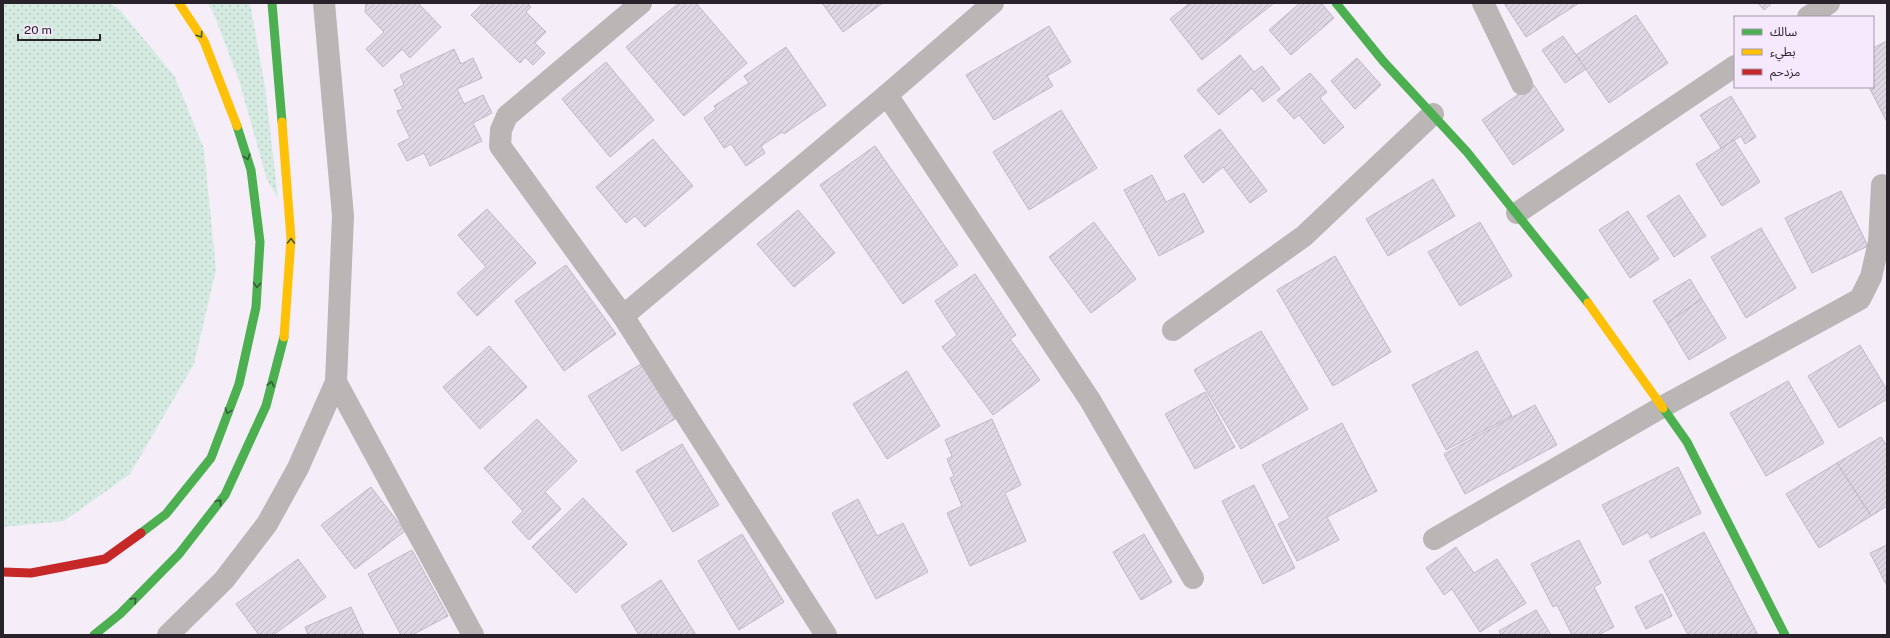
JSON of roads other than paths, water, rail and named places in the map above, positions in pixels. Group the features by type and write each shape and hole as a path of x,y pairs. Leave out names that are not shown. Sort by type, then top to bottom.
{"main road":[{"path":"3,572 31,573 105,559 166,514 211,458 239,384 256,307 260,250 251,170 229,103 204,41 179,3"},
{"path":"94,635 120,614 178,554 225,495 266,406 285,331 291,239 272,3"},
{"path":"1336,3 1383,62 1468,152 1587,301 1687,442 1785,635"},
{"path":"85,635 120,614"}],"street":[{"path":"168,635 224,580 267,524 298,468 336,382 343,216 324,3"},
{"path":"641,3 507,116 501,130 500,146 623,316 826,635"},
{"path":"623,316 888,95 993,3"},
{"path":"1483,3 1522,84"},
{"path":"1810,16 1829,3"},
{"path":"1517,214 1734,67"},
{"path":"888,95 1090,400 1192,578"},
{"path":"1172,330 1304,236 1433,114"},
{"path":"1434,539 1662,407 1860,299 1871,277 1879,242 1882,185"},
{"path":"336,382 473,635"}]}
